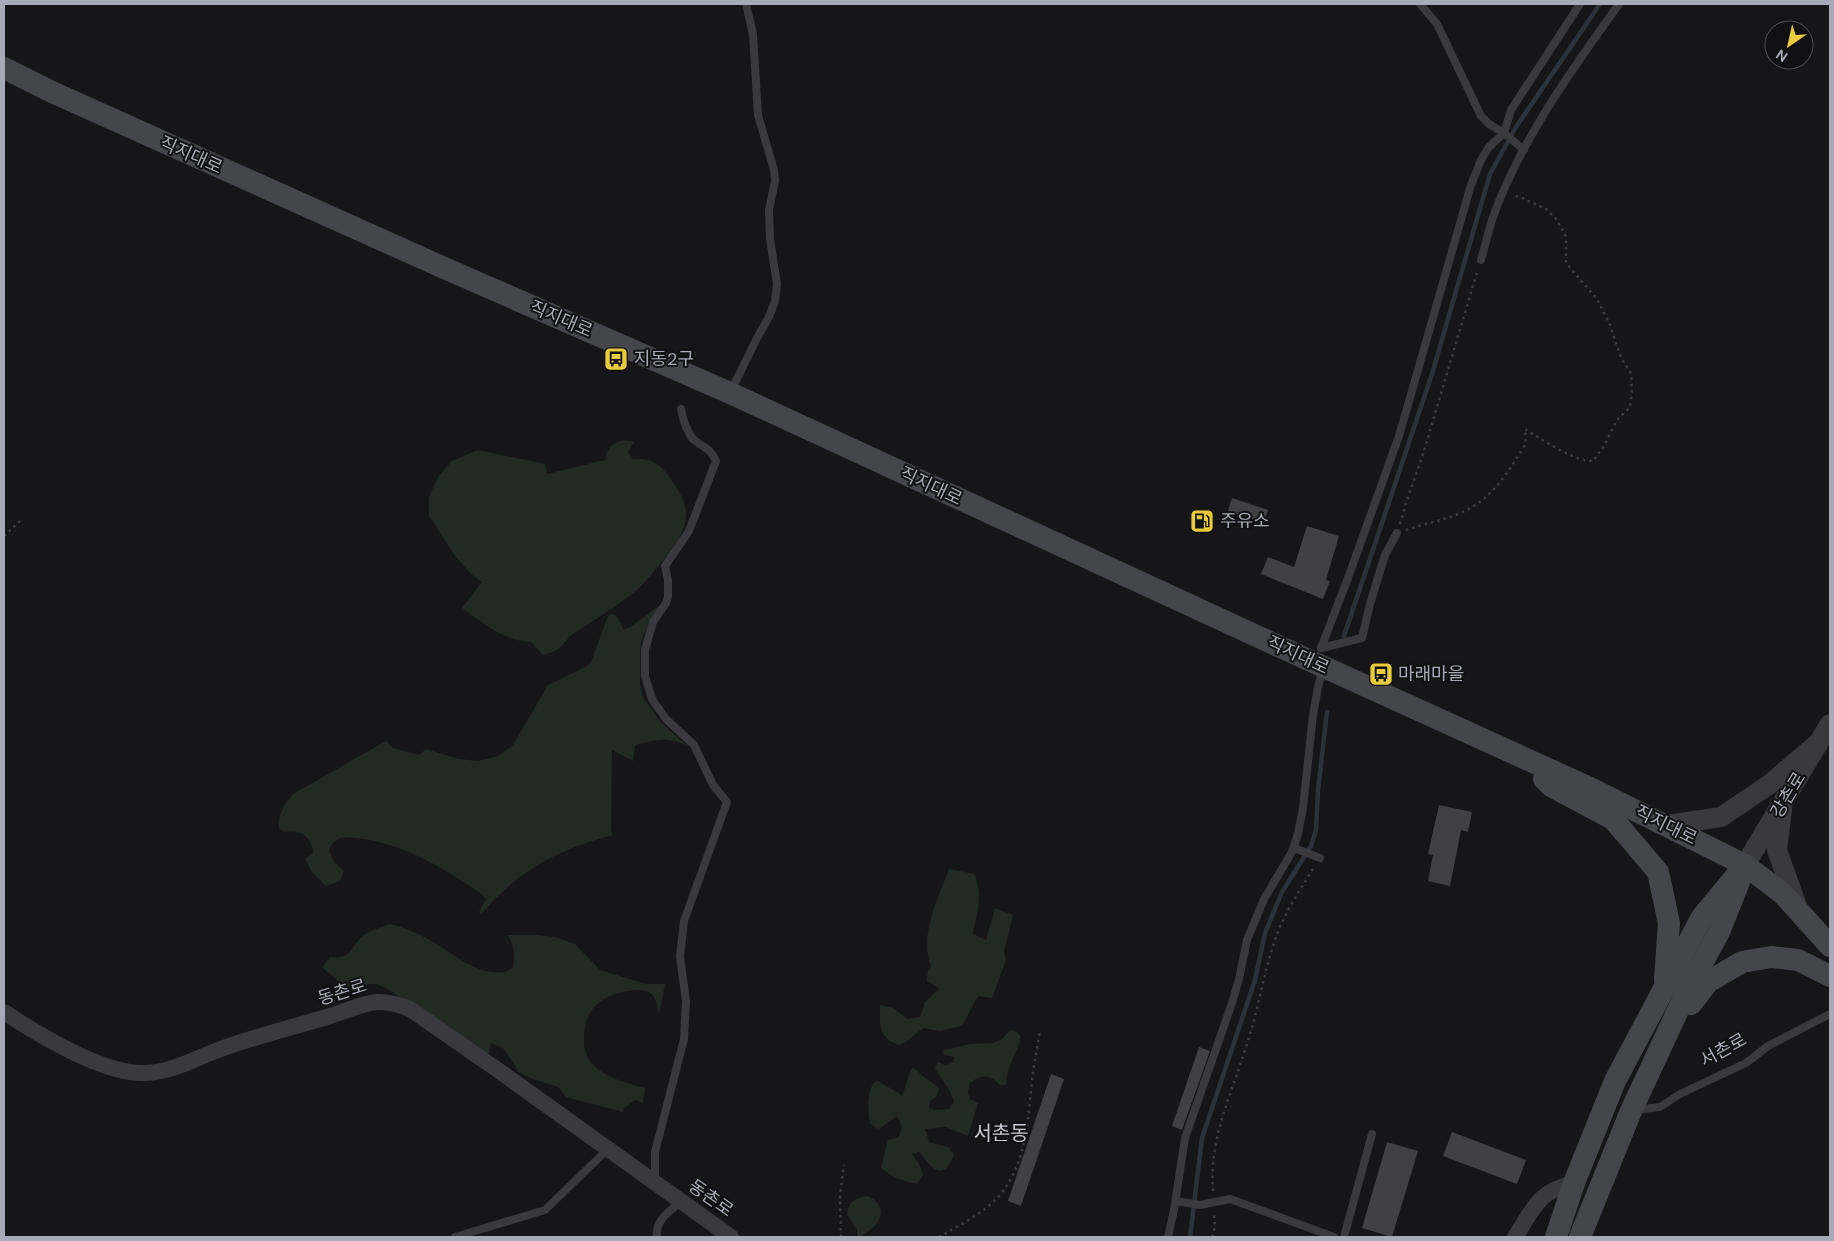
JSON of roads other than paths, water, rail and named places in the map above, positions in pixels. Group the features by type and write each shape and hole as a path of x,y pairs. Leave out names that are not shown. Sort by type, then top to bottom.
{"main road":[{"name":"직지대로","path":"4,68 52,92 442,268 730,393 1322,657 1745,865 1783,894 1830,946"},
{"path":"1524,758 1551,786 1613,819 1658,872 1669,923 1664,990"},
{"path":"1556,1237 1574,1183 1615,1081 1702,916 1745,865"},
{"path":"1580,1237 1632,1111 1686,993 1719,932 1745,865"},
{"path":"1664,1041 1708,982 1742,962 1771,957 1798,960 1830,976"}],"street":[{"name":"강촌로","path":"1745,865 1830,724"},
{"path":"1667,825 1721,817 1770,784 1819,742"},
{"path":"1784,801 1777,850 1798,909"},
{"name":"동촌로","path":"4,1012 91,1060 110,1068 141,1073 158,1072 174,1068 220,1049 337,1014 365,1003 378,1000 388,1001 410,1009 731,1237"},
{"path":"1515,1237 1540,1198 1558,1187 1574,1183"}],"lane":[{"path":"730,393 776,301 769,210 775,181 774,170 758,115 753,34 746,4"},
{"path":"1420,4 1437,24 1481,116 1489,124 1504,132 1524,150"},
{"path":"1168,1237 1186,1138 1240,978 1247,940 1264,899 1294,848 1303,808 1313,715 1322,657 1399,436 1471,185 1481,160 1489,147 1504,132 1511,110 1580,4"},
{"path":"1481,260 1493,219 1524,150 1558,94 1619,4"},
{"path":"655,1183 655,1152 684,1039 686,1001 680,956 684,921 727,802 714,785 694,745 666,719 652,699 644,667 645,650 653,622 668,597 668,580 665,566 689,531 716,461 712,452 694,440 689,434 681,409"},
{"path":"1322,657 1362,638 1370,604 1386,555 1397,533"},
{"path":"1294,848 1320,858"},
{"name":"서촌로","path":"1632,1111 1660,1107 1680,1094 1746,1063 1768,1046 1830,1014"},
{"path":"1344,1237 1372,1134"},
{"path":"455,1237 545,1210 608,1149"},
{"path":"1176,1201 1200,1204 1230,1199 1334,1237"},
{"path":"657,1237 657,1226 661,1218 681,1201"}],"waterway":[{"path":"1344,636 1432,374 1490,174 1516,127 1600,4"},
{"path":"1190,1237 1202,1138 1255,980 1265,933 1282,892 1311,846 1316,830 1318,790 1327,712"}],"place":[{"name":"지동2구","path":"616,359"},
{"name":"주유소","path":"1202,521"},
{"name":"마래마을","path":"1381,674"}],"district":[{"name":"서촌동","path":"1001,1133"}]}
